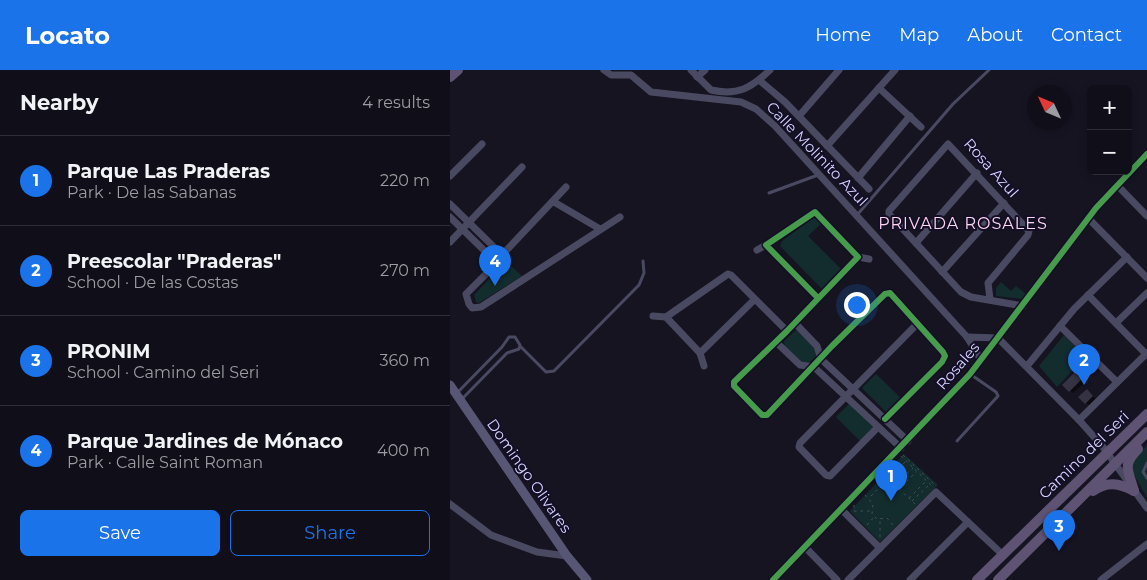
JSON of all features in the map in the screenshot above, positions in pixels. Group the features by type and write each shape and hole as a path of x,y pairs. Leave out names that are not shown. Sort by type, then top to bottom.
{"main road":[{"path":"450,77 458,70"},
{"name":"Domingo Olivares","path":"450,386 567,556 587,580"},
{"name":"Camino del Seri","path":"978,580 1147,414"},
{"name":"Camino del Seri","path":"998,580 1147,432"},
{"path":"1134,491 1127,471 1128,464 1130,458 1147,440"},
{"path":"1070,509 1095,490 1105,485 1117,484 1134,491"}],"street":[{"name":"Calle Molinito Azul","path":"604,70 611,75 631,75 652,92 741,102 749,105 775,126 819,174 967,337 981,360"},
{"path":"691,70 711,90 739,92 759,80 770,70"},
{"path":"697,77 705,70"},
{"path":"798,116 838,70"},
{"path":"828,146 895,70"},
{"path":"759,80 798,116 869,189"},
{"path":"879,88 922,127"},
{"path":"858,178 910,116"},
{"path":"450,176 482,144"},
{"name":"Rosa Azul","path":"916,243 889,211 948,144 1028,230 1028,235 988,283 990,299"},
{"name":"Rosales","path":"773,580 841,509 902,453 908,441 970,374 1088,218 1147,155"},
{"path":"450,242 522,167"},
{"path":"976,173 916,243 961,292 971,297 1023,306"},
{"path":"1117,185 1147,216"},
{"path":"450,204 502,255 554,202 566,187"},
{"path":"554,202 600,229"},
{"path":"942,272 1004,202"},
{"path":"757,250 814,210 858,258 869,260"},
{"path":"450,217 495,261 493,266 467,291 466,299 472,308 481,307 620,217"},
{"path":"1088,218 1147,278"},
{"path":"766,245 818,298"},
{"path":"1027,366 1088,295 1127,257"},
{"path":"858,258 795,324 733,384 762,415 767,415 832,346 886,293 892,294 944,352 944,359 885,419"},
{"path":"653,316 666,317 726,274 731,275 787,331"},
{"path":"1116,324 1147,293"},
{"path":"1079,420 1147,354 1088,295"},
{"path":"700,353 755,299"},
{"path":"666,317 700,353 704,366"},
{"path":"878,427 832,475 826,475 799,445 918,323"},
{"path":"795,324 817,346 821,359 908,441"},
{"path":"1060,326 1117,382"},
{"path":"967,337 998,338 1079,420 1115,464 1147,508"},
{"path":"776,342 800,366 814,367 878,427 902,453"},
{"path":"817,346 832,346"},
{"path":"848,580 936,490 1003,555"},
{"path":"450,504 491,535 537,552 567,556"},
{"path":"841,509 880,548"},
{"path":"910,580 968,522"},
{"path":"1101,580 1147,544"},
{"path":"804,547 837,580"}],"lane":[{"path":"857,216 953,104 989,70"},
{"path":"769,193 819,174"},
{"path":"458,397 502,347 509,336 515,337 521,347 546,372 554,371 639,285 644,273 643,261"},
{"path":"458,397 507,353 517,351 521,347"},
{"path":"957,440 998,396 996,392 970,374"},
{"path":"1147,462 1143,472 1147,478"}],"path":[{"path":"902,453 906,461 936,490"},
{"path":"902,453 936,490"},
{"path":"871,496 906,461"},
{"path":"905,484 901,479 913,468"},
{"path":"915,504 900,489 917,471"},
{"path":"909,498 926,481"},
{"path":"912,501 930,484"},
{"path":"865,495 873,504 874,517 880,520 887,518 896,528"},
{"path":"854,506 854,517"},
{"path":"854,511 872,510"},
{"path":"864,527 874,517"},
{"path":"880,520 880,537"},
{"path":"874,537 886,537"}],"green space":[{"path":"816,216 823,222 808,236 842,270 823,290 780,246 782,241"},
{"path":"506,261 522,276 479,303 476,302 474,295"},
{"path":"1001,282 1011,291 1016,286 1026,294 1023,299 996,296 996,288"},
{"path":"796,330 800,331 818,348 818,354 809,363 803,364 785,347 784,341"},
{"path":"1064,335 1086,356 1057,387 1039,366"},
{"path":"876,374 902,399 889,412 886,412 862,388"},
{"path":"850,403 875,426 861,442 836,417"},
{"path":"1147,445 1147,498 1131,469 1134,458"},
{"path":"904,454 938,485 880,542 850,511"}],"building":[{"path":"1087,360 1094,367 1089,371 1082,364"},
{"path":"1078,369 1085,376 1069,392 1062,385"},
{"path":"1087,389 1093,396 1085,404 1078,397"}],"cycle path":[{"path":"773,580 970,374 1096,208 1147,154"},
{"path":"818,298 766,245 815,212 858,257 787,331 734,382 734,386 762,415 767,415 832,346 885,294 890,293 945,356 942,362 885,419"}],"place":[{"name":"Parque Jardines de Mónaco","path":"495,286"},
{"name":"Preescolar \"Praderas\"","path":"1084,385"},
{"name":"Parque Las Praderas","path":"891,501"},
{"name":"PRONIM","path":"1059,551"}],"district":[{"name":"PRIVADA ROSALES","path":"963,223"}]}
